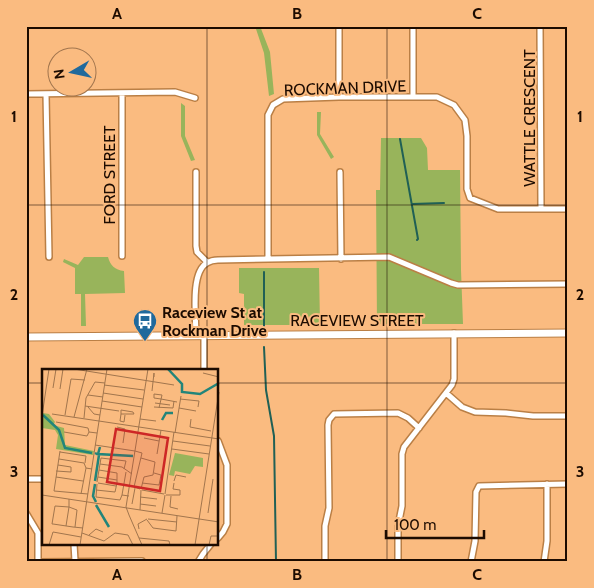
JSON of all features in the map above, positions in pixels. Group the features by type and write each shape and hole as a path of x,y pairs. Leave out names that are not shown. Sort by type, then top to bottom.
{"street":[{"path":"339,26 339,97"},
{"path":"413,26 413,97"},
{"name":"WATTLE CRESCENT","path":"540,26 541,209"},
{"path":"26,94 175,92 195,98"},
{"name":"FORD STREET","path":"122,93 122,256"},
{"path":"46,94 49,257"},
{"name":"ROCKMAN DRIVE","path":"268,259 268,115 273,105 282,99 437,97 454,105 465,120 470,198 498,209 568,209"},
{"path":"196,172 196,246 198,252 207,262"},
{"path":"340,172 341,259"},
{"path":"204,369 196,277 207,262 218,260 389,257 458,285 568,284"},
{"name":"RACEVIEW STREET","path":"26,337 568,332"},
{"path":"398,562 398,526 402,506 402,454 404,447 452,385 454,379 454,333"},
{"path":"446,393 462,407 475,412 506,412 533,416 568,416"},
{"path":"325,562 325,526 329,508 328,425 331,416 334,414 398,413 408,418 419,428"},
{"path":"219,444 227,465 226,524 219,537"},
{"path":"26,479 42,479"},
{"path":"544,562 547,541 547,484"},
{"path":"471,562 475,541 476,492 479,486 568,484"},
{"path":"26,514 38,533 39,562 142,561"},
{"path":"74,546 75,561"},
{"path":"198,562 209,546"}],"green space":[{"path":"255,26 260,26 270,52 274,94 269,96 264,53"},
{"path":"181,103 185,106 185,136 195,160 191,161 181,136"},
{"path":"317,112 321,112 320,134 334,157 331,159 317,135"},
{"path":"381,138 421,138 427,148 428,170 460,170 463,324 377,324 376,190 380,190"},
{"path":"84,257 108,257 113,267 124,271 125,293 85,294 86,326 81,326 81,294 75,294 75,268 63,262 64,259 78,265"},
{"path":"239,268 319,268 320,325 244,325 244,294 239,293"}],"waterway":[{"path":"400,139 417,240"},
{"path":"412,204 444,203"},
{"path":"264,272 264,326"},
{"path":"264,347 266,390 274,436 276,562"}],"place":[{"name":"Raceview St at Rockman Drive","path":"145,342"}]}
